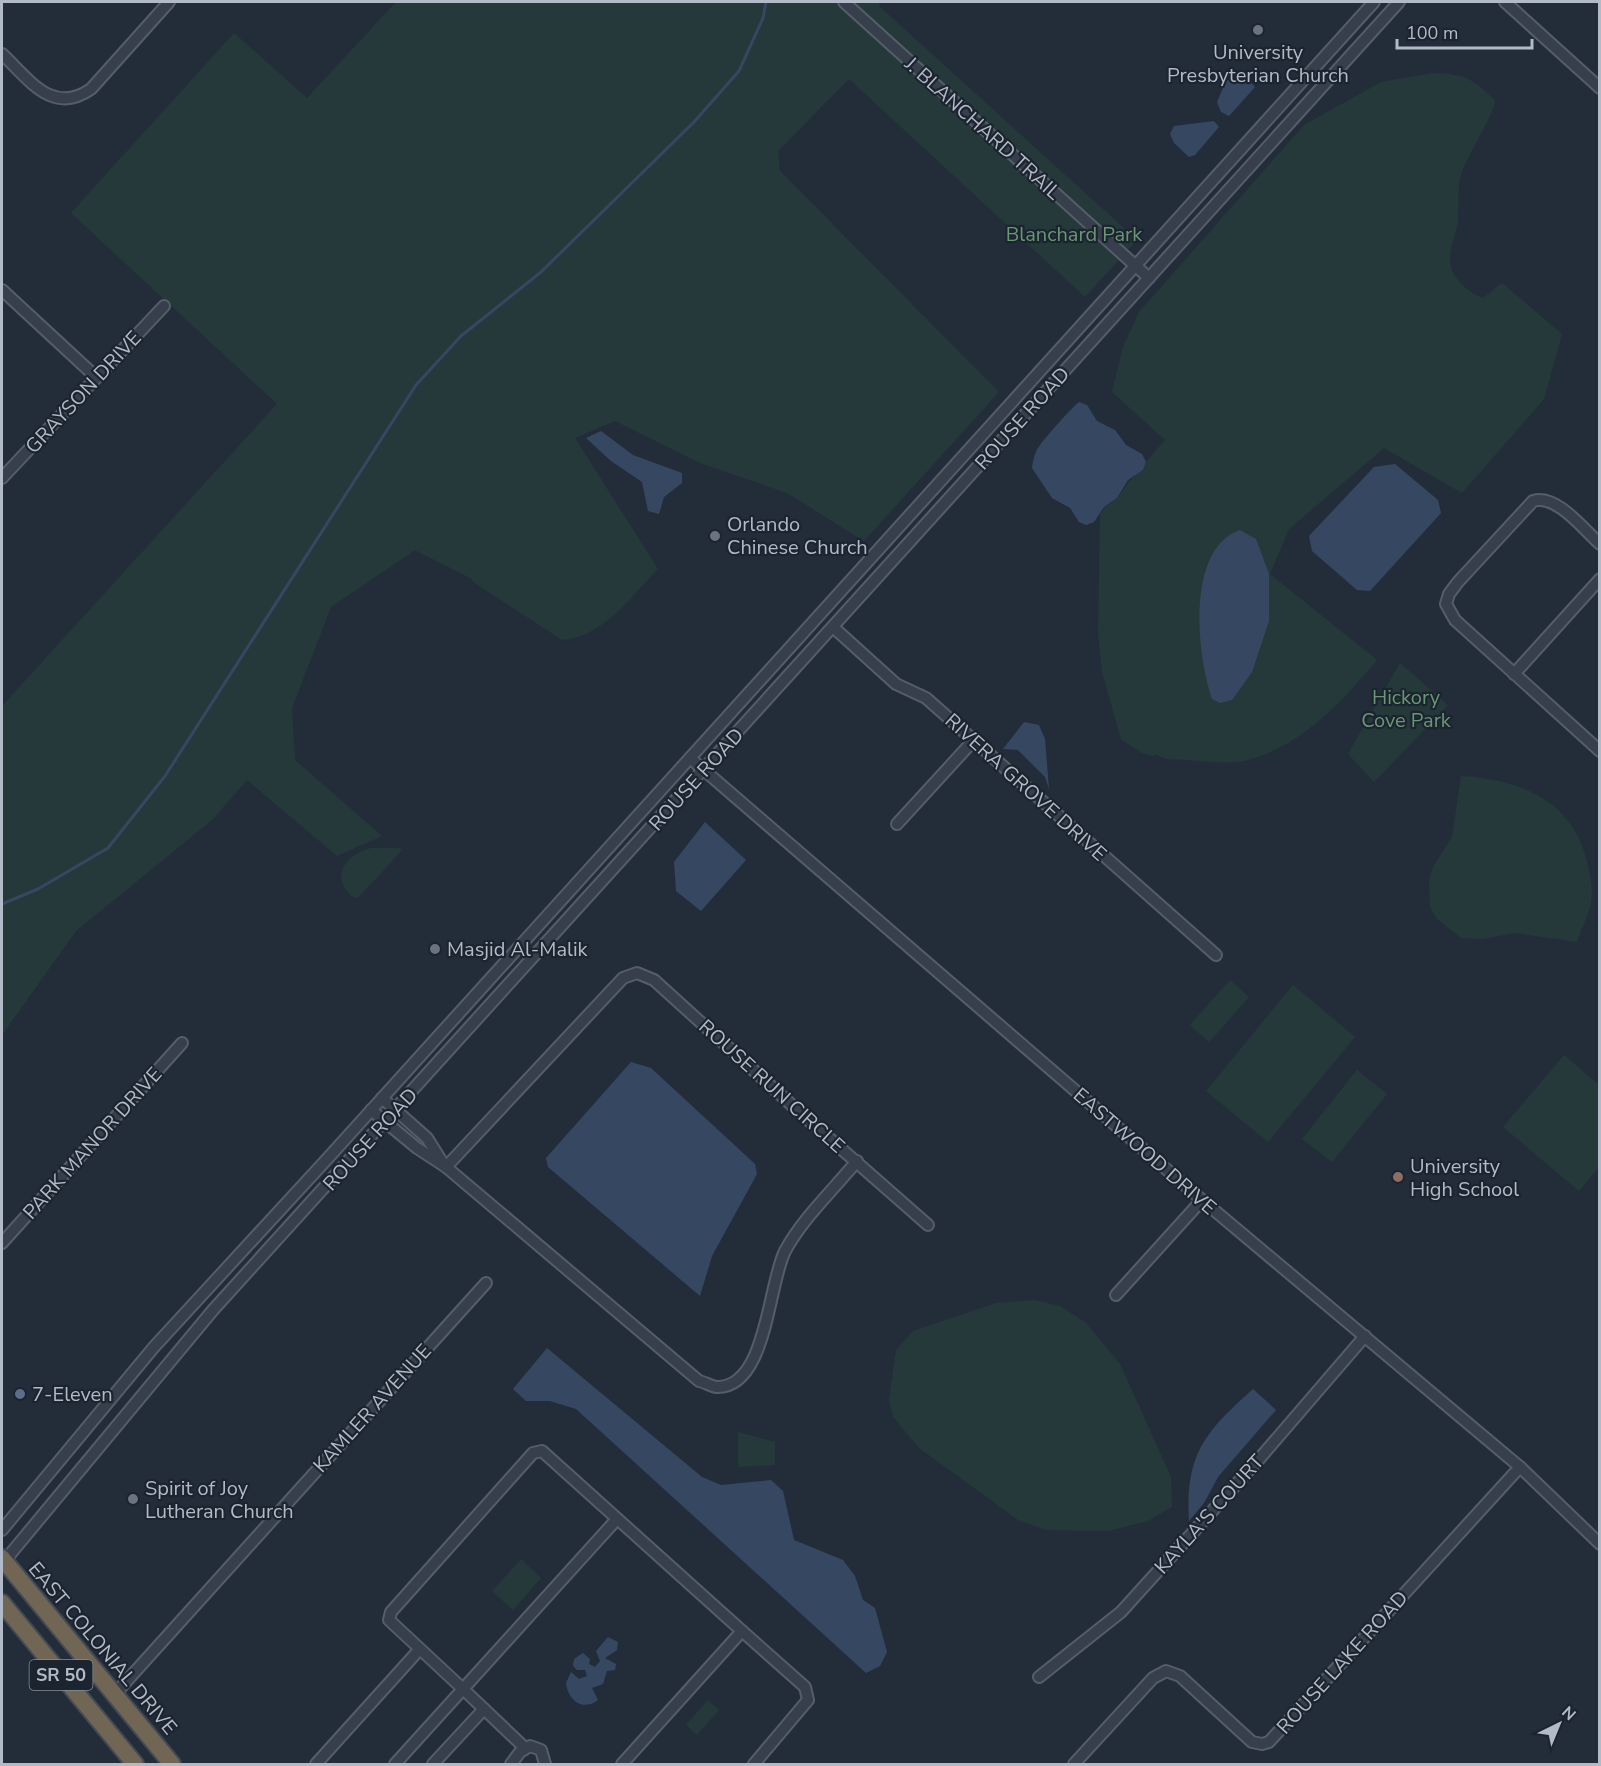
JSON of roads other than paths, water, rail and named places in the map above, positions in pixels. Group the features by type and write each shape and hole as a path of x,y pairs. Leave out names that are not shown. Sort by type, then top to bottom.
{"highway":[{"name":"EAST COLONIAL DRIVE","path":"2,1561 172,1764"},
{"name":"SR 50","path":"2,1603 135,1764"}],"street":[{"path":"152,2 161,10"},
{"path":"2,54 38,88 52,97 66,100 78,98 91,88 169,2"},
{"name":"J. BLANCHARD TRAIL","path":"844,2 1149,278"},
{"name":"ROUSE ROAD","path":"2,1530 154,1347 1374,2"},
{"name":"ROUSE ROAD","path":"2,1561 213,1310 396,1111 1399,2"},
{"path":"1505,2 1599,88"},
{"path":"2,290 96,377"},
{"name":"GRAYSON DRIVE","path":"2,478 165,306"},
{"path":"1599,544 1554,503 1544,499 1533,501 1453,587 1446,604 1450,615 1595,747 1599,733"},
{"path":"1514,674 1599,579"},
{"name":"RIVERA GROVE DRIVE","path":"833,627 896,684 926,698 1216,955"},
{"path":"897,824 973,741"},
{"name":"EASTWOOD DRIVE","path":"690,758 1202,1200 1520,1467 1599,1544"},
{"name":"ROUSE RUN CIRCLE","path":"371,1110 417,1148 446,1167 699,1381 717,1387 733,1382 751,1366 785,1252 808,1219 857,1161 654,980 637,973 623,978 446,1167"},
{"name":"PARK MANOR DRIVE","path":"2,1243 182,1043"},
{"name":"ROUSE RUN CIRCLE","path":"382,1098 427,1138 446,1167"},
{"path":"417,1148 427,1138"},
{"path":"857,1161 928,1225"},
{"path":"1116,1295 1202,1200"},
{"name":"KAMLER AVENUE","path":"114,1695 486,1282"},
{"name":"KAYLA'S COURT","path":"1039,1677 1120,1612 1260,1458 1365,1336"},
{"path":"545,1764 541,1750 530,1746 518,1759 484,1709 388,1620 391,1612 533,1453 542,1451 805,1687 807,1704 754,1764"},
{"name":"ROUSE LAKE ROAD","path":"1074,1764 1153,1678 1166,1671 1180,1676 1252,1742 1262,1744 1269,1742 1520,1467"},
{"path":"395,1764 617,1519"},
{"path":"621,1764 742,1631"},
{"path":"315,1764 419,1650"},
{"path":"433,1764 484,1709"}],"water":[{"path":"1237,77 1248,79 1255,87 1229,116 1221,112 1217,102 1226,81"},
{"path":"1214,121 1219,127 1195,155 1189,157 1174,143 1170,134 1174,126"},
{"path":"1079,402 1087,405 1097,421 1115,430 1126,445 1142,454 1146,462 1143,470 1128,480 1117,498 1104,507 1094,522 1086,525 1079,522 1070,508 1052,498 1032,468 1038,447"},
{"path":"601,431 633,455 682,473 682,483 664,497 659,514 648,511 642,482 611,461 586,438"},
{"path":"1395,464 1438,500 1441,513 1370,591 1357,590 1312,551 1309,536 1374,467"},
{"path":"1240,530 1256,539 1269,574 1269,621 1252,672 1232,700 1220,703 1212,699 1202,657 1200,606 1203,580 1210,558 1222,541"},
{"path":"1024,722 1039,725 1045,739 1049,789 1045,777 1018,750 1003,749"},
{"path":"705,822 746,860 701,911 676,891 674,862"},
{"path":"631,1062 651,1068 755,1164 757,1174 712,1256 700,1296 548,1167 546,1158"},
{"path":"547,1348 702,1477 721,1485 771,1480 783,1491 794,1540 843,1560 855,1576 863,1600 875,1608 887,1652 880,1666 866,1673 576,1409 550,1401 526,1401 513,1389"},
{"path":"1253,1389 1276,1410 1218,1477 1204,1503 1189,1521 1191,1478 1201,1446 1222,1418"},
{"path":"608,1637 618,1642 617,1650 605,1658 616,1664 615,1670 607,1671 603,1684 592,1688 598,1700 587,1705 581,1704 570,1695 566,1683 571,1672 579,1679 587,1676 585,1670 577,1670 573,1666 574,1659 583,1653 590,1659 589,1664 595,1667 600,1661 596,1651"}],"waterway":[{"path":"2,904 38,889 108,848 165,776 416,385 461,336 541,272 694,122 739,71 763,18 766,2"}],"place":[{"name":"University Presbyterian Church","path":"1258,30"},
{"name":"Orlando Chinese Church","path":"715,536"},
{"name":"Masjid Al-Malik","path":"435,949"},
{"name":"University High School","path":"1398,1177"},
{"name":"7-Eleven","path":"20,1394"},
{"name":"Spirit of Joy Lutheran Church","path":"133,1499"}],"park label":[{"name":"Blanchard Park","path":"1074,234"},
{"name":"Hickory Cove Park","path":"1406,708"}]}
